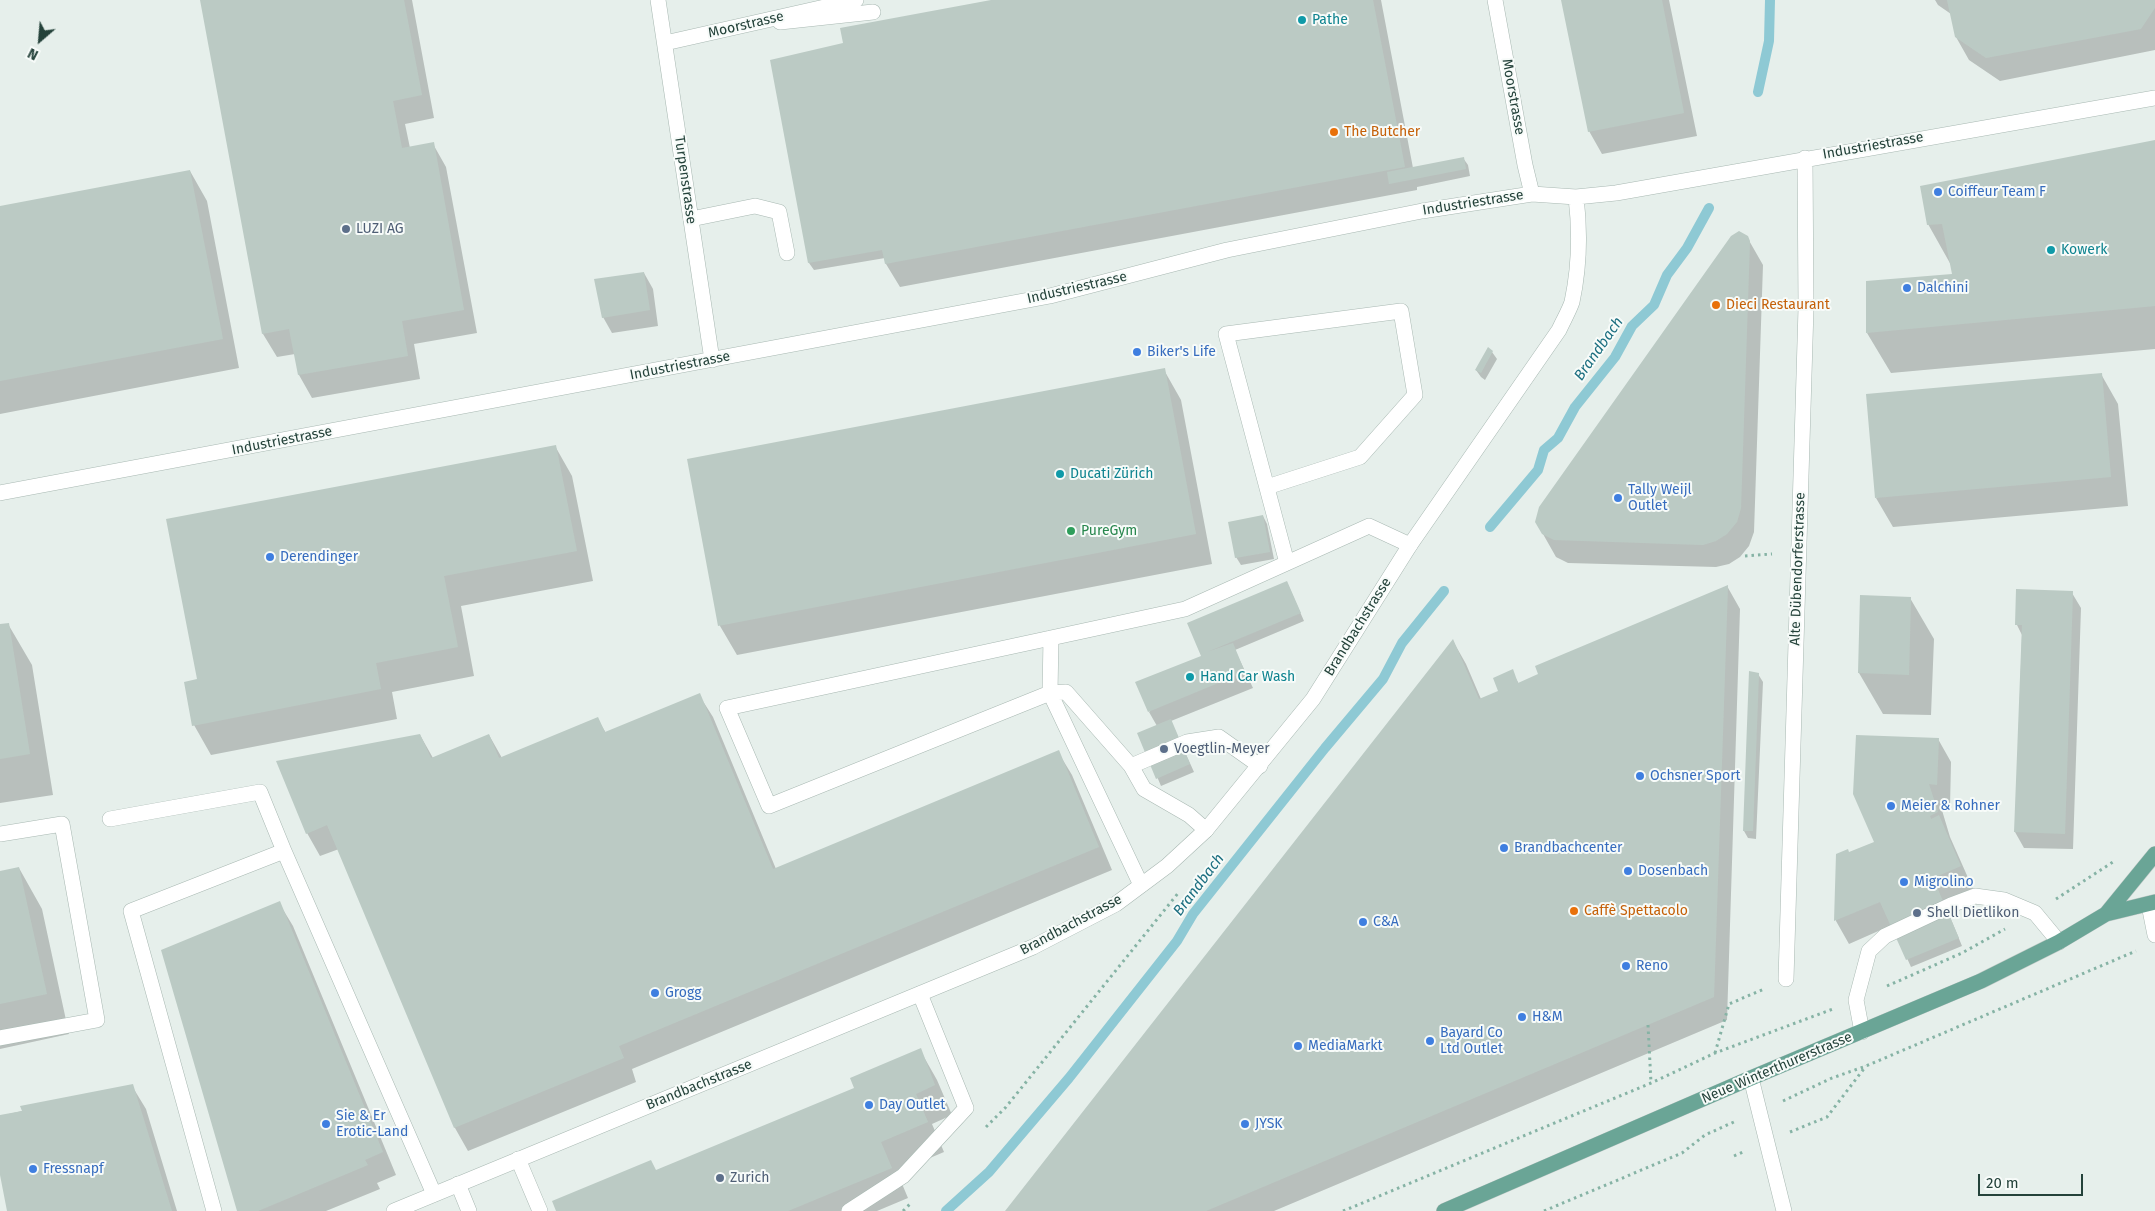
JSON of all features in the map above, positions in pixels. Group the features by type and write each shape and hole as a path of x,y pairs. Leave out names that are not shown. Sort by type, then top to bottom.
{"main road":[{"name":"Neue Winterthurerstrasse","path":"2106,914 2155,854"},
{"name":"Neue Winterthurerstrasse","path":"1444,1211 1981,981 2058,942 2106,914 2152,904"}],"street":[{"name":"Turpenstrasse","path":"658,0 712,360"},
{"name":"Moorstrasse","path":"665,43 856,0"},
{"name":"Moorstrasse","path":"1495,3 1532,194"},
{"path":"732,28 873,12"},
{"name":"Industriestrasse","path":"0,493 1050,296 1247,246 1422,211 1532,194 1576,197 1616,193 2155,98"},
{"name":"Alte Dübendorferstrasse","path":"1786,979 1806,308 1806,158"},
{"name":"Brandbachstrasse","path":"394,1211 1033,947 1116,904 1167,866 1206,830 1260,766 1313,698 1410,545 1559,330 1571,303 1578,224 1576,197"},
{"path":"691,219 755,206 779,212 787,253"},
{"path":"1267,487 1360,458 1415,395 1401,311 1226,334 1287,563"},
{"path":"1206,830 1189,815 1144,790 1132,766 1066,692 1050,693 769,806 727,708 1185,609 1369,526 1410,545"},
{"path":"1051,638 1050,693 1141,885"},
{"path":"1132,766 1187,742 1219,736 1260,766"},
{"path":"110,819 260,792 434,1194"},
{"path":"0,834 62,824 97,1020 0,1038"},
{"path":"214,1211 131,911 284,851"},
{"path":"1862,1032 1856,1000 1869,951 1885,936 1951,904 1975,896 2004,900 2035,912 2058,942"},
{"path":"2152,904 2155,935"},
{"path":"848,1211 903,1176 966,1108 920,994"},
{"path":"1751,1078 1784,1211"},
{"path":"518,1159 540,1211"},
{"path":"458,1184 469,1211"}],"path":[{"path":"1343,1211 1651,1083 1715,1053 1856,1000 1962,953 2035,912 2114,861"},
{"path":"985,1128 1006,1107 1183,886 1167,866"},
{"path":"1734,1156 1827,1117 1866,1066 2137,951"},
{"path":"1715,1053 1729,1004 1786,979"},
{"path":"1648,1025 1651,1083"},
{"path":"1544,1211 1682,1153"},
{"path":"903,1211 917,1197"}],"building":[{"name":"LUZI AG","path":"200,0 404,0 422,95 393,101 402,148 434,142 464,310 402,321 408,356 298,375 289,329 262,334"},
{"path":"991,0 1373,0 1405,167 885,264 882,250 808,263 770,60 843,43 840,28"},
{"path":"1561,0 1662,0 1684,113 1588,132"},
{"path":"1947,0 2155,0 2155,8 2141,29 1986,58 1955,37"},
{"name":"Kowerk","path":"2155,140 2155,306 1866,333 1866,281 1952,274 1942,224 1927,225 1920,186"},
{"path":"1464,157 1466,169 1389,184 1387,172"},
{"path":"190,170 223,339 0,381 0,206"},
{"path":"1739,231 1748,236 1750,241 1741,508 1737,522 1727,534 1716,541 1703,545 1554,540 1542,534 1535,522 1539,507 1731,236"},
{"path":"644,272 650,310 602,318 594,279"},
{"path":"1488,347 1493,351 1481,373 1475,370"},
{"path":"1165,368 1196,534 718,626 687,459"},
{"path":"2102,373 2111,477 1875,498 1866,394"},
{"path":"556,445 577,551 444,576 458,647 376,663 381,689 192,726 184,682 197,679 166,519"},
{"path":"1263,515 1270,552 1235,558 1228,522"},
{"path":"1287,581 1301,613 1207,652 1233,643 1245,672 1148,712 1135,682 1201,656 1187,623"},
{"name":"Brandbachcenter","path":"1728,585 1714,997 1206,1211 1005,1211 1453,639 1479,699 1498,691 1493,678 1513,669 1518,683 1538,674 1535,666"},
{"path":"2016,589 2073,591 2065,834 2014,832 2022,625 2015,625"},
{"path":"1860,595 1911,597 1909,675 1858,673"},
{"path":"9,623 30,754 0,759 0,624"},
{"path":"1749,671 1759,673 1753,831 1743,831"},
{"path":"700,693 773,869 1059,750 1099,847 619,1046 624,1058 454,1128 327,825 306,834 276,761 420,734 431,758 489,734 499,758 598,717 605,732"},
{"name":"Voegtlin-Meyer","path":"1171,719 1190,764 1156,779 1137,733"},
{"path":"1856,735 1939,738 1937,785 1929,784 1938,812 1930,816 1931,819 1939,815 1961,866 1933,878 1959,938 1906,960 1880,902 1834,921 1836,854 1848,849 1849,852 1874,842 1853,794"},
{"path":"19,867 47,994 0,1004 0,871"},
{"path":"280,901 383,1152 365,1160 368,1165 258,1211 237,1211 161,950"},
{"path":"921,1048 935,1085 916,1094 928,1122 881,1142 892,1168 788,1211 556,1211 552,1201 651,1160 656,1170 854,1088 850,1078"},
{"path":"133,1084 172,1211 7,1211 0,1175 0,1115 22,1111 20,1106"}],"waterway":[{"name":"Brandbach","path":"1758,92 1769,41 1770,0"},
{"name":"Brandbach","path":"1490,527 1538,470 1544,450 1558,438 1575,407 1615,357 1632,326 1654,305 1667,275 1687,248 1709,208"},
{"name":"Brandbach","path":"946,1211 989,1172 1069,1078 1177,941 1193,914 1325,748 1383,679 1402,643 1444,591"}],"place":[{"name":"Pathe","path":"1302,20"},
{"name":"The Butcher","path":"1334,132"},
{"name":"Coiffeur Team F","path":"1938,192"},
{"name":"LUZI AG","path":"346,229"},
{"name":"Kowerk","path":"2051,250"},
{"name":"Dalchini","path":"1907,288"},
{"name":"Dieci Restaurant","path":"1716,305"},
{"name":"Biker's Life","path":"1137,352"},
{"name":"Ducati Zürich","path":"1060,474"},
{"name":"Tally Weijl Outlet","path":"1618,498"},
{"name":"PureGym","path":"1071,531"},
{"name":"Derendinger","path":"270,557"},
{"name":"Hand Car Wash","path":"1190,677"},
{"name":"Voegtlin-Meyer","path":"1164,749"},
{"name":"Ochsner Sport","path":"1640,776"},
{"name":"Meier & Rohner","path":"1891,806"},
{"name":"Brandbachcenter","path":"1504,848"},
{"name":"Dosenbach","path":"1628,871"},
{"name":"Migrolino","path":"1904,882"},
{"name":"Caffè Spettacolo","path":"1574,911"},
{"name":"Shell Dietlikon","path":"1917,913"},
{"name":"C&A","path":"1363,922"},
{"name":"Reno","path":"1626,966"},
{"name":"Grogg","path":"655,993"},
{"name":"H&M","path":"1522,1017"},
{"name":"Bayard Co Ltd Outlet","path":"1430,1041"},
{"name":"MediaMarkt","path":"1298,1046"},
{"name":"Day Outlet","path":"869,1105"},
{"name":"Sie & Er Erotic-Land","path":"326,1124"},
{"name":"JYSK","path":"1245,1124"},
{"name":"Fressnapf","path":"33,1169"},
{"name":"Zurich","path":"720,1178"}]}
